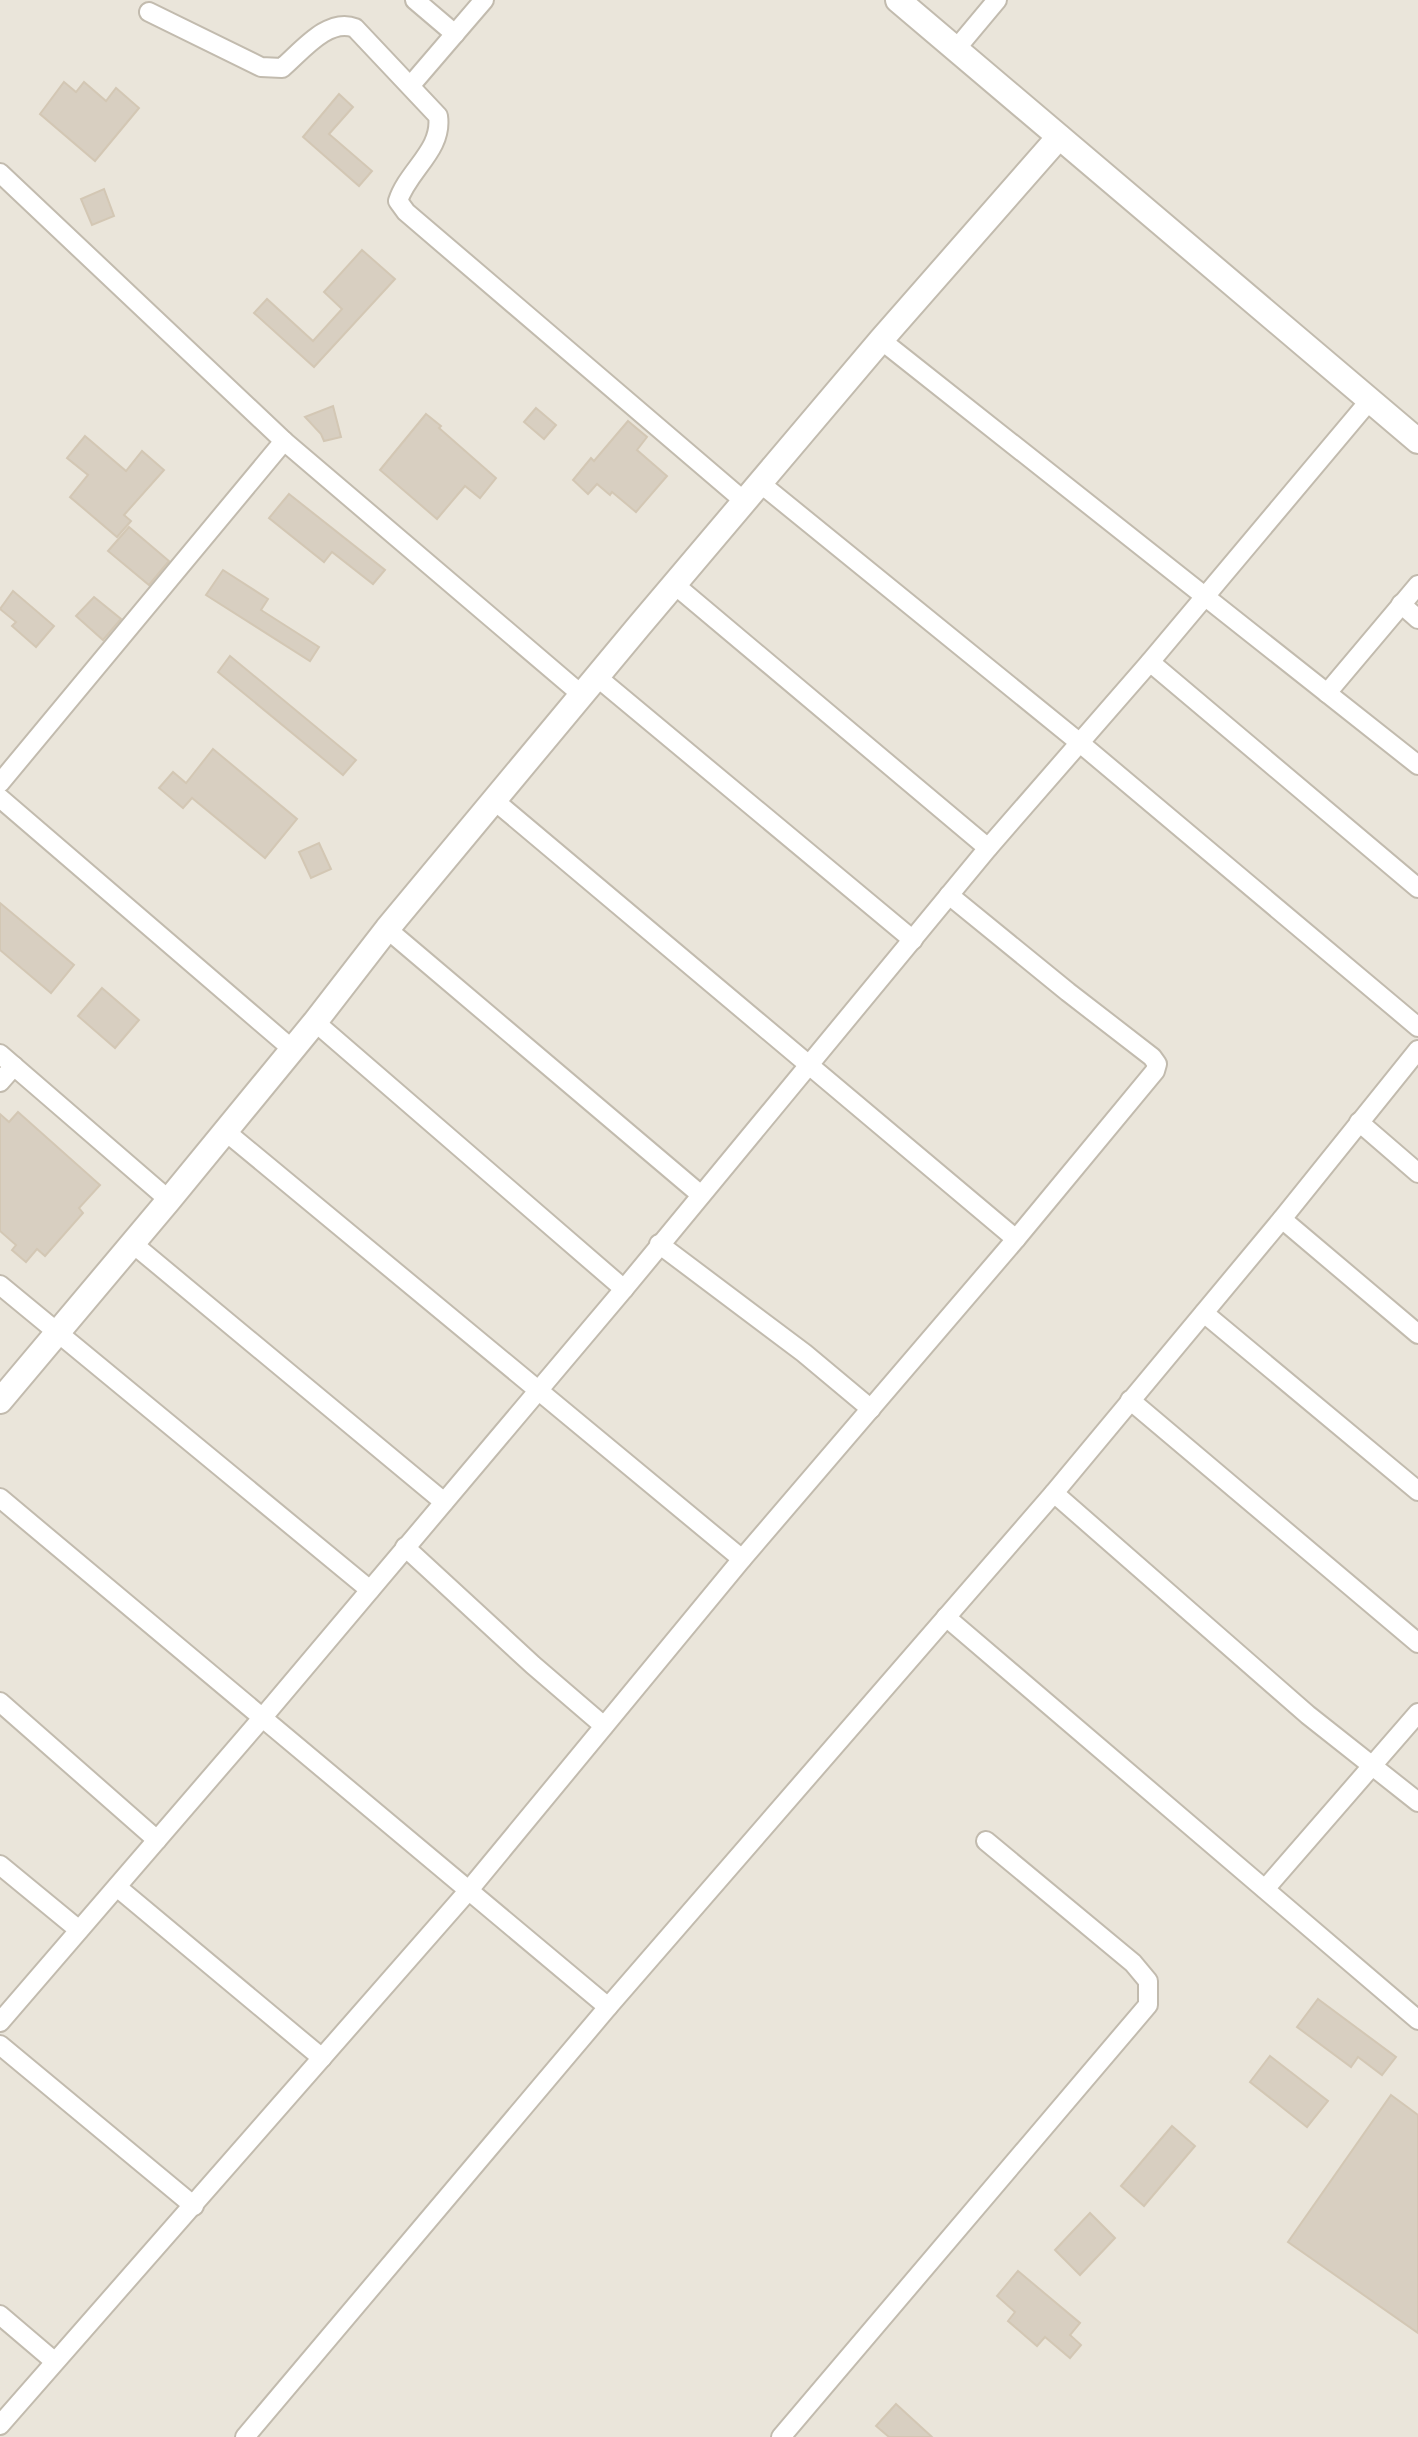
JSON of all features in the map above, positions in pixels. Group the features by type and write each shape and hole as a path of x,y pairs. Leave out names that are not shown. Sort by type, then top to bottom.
{"street":[{"path":"415,0 455,34"},
{"path":"411,85 484,0"},
{"path":"898,0 1418,441"},
{"path":"956,49 997,0"},
{"path":"149,12 261,67 273,69 282,68 332,27 347,24 355,28 438,116 440,130 435,142 402,188 398,201 406,212 752,492 1080,743 1418,1027"},
{"path":"0,1401 315,1022 387,929 752,492 1059,137"},
{"path":"0,173 284,441 913,940"},
{"path":"881,340 1418,765"},
{"path":"0,2022 263,1717 624,1289 988,848 1150,662 1370,400"},
{"path":"0,783 284,441"},
{"path":"675,585 988,848"},
{"path":"1327,693 1418,585"},
{"path":"1401,604 1418,619"},
{"path":"1150,662 1418,888"},
{"path":"0,798 292,1049"},
{"path":"495,801 1016,1239"},
{"path":"0,2425 469,1890 742,1559 1016,1239 1155,1071 1157,1064 1152,1057 949,895"},
{"path":"387,929 701,1195"},
{"path":"315,1022 624,1289"},
{"path":"245,2437 608,2007 1054,1493 1418,1050"},
{"path":"0,1082 7,1060 169,1200"},
{"path":"1359,1122 1418,1173"},
{"path":"225,1131 742,1559"},
{"path":"1282,1219 1418,1334"},
{"path":"132,1243 444,1502"},
{"path":"659,1244 804,1353 871,1409"},
{"path":"0,1285 370,1590"},
{"path":"1204,1313 1418,1491"},
{"path":"1130,1400 1418,1643"},
{"path":"1054,1493 1308,1715 1418,1802"},
{"path":"0,1498 608,2007"},
{"path":"405,1547 604,1726"},
{"path":"946,1617 1418,2020"},
{"path":"0,1702 157,1840"},
{"path":"1265,1889 1418,1713"},
{"path":"781,2437 1148,2005 1148,1981 1133,1963 986,1841"},
{"path":"0,1865 79,1930"},
{"path":"117,1887 322,2058"},
{"path":"0,2045 194,2206"},
{"path":"0,2315 54,2361"}],"shaded area":[{"path":"0,0 1418,0 1418,2437 0,2437"}],"building":[{"path":"64,82 76,92 84,82 106,101 116,88 139,108 95,161 40,114"},
{"path":"339,94 353,107 329,134 372,171 359,186 303,137"},
{"path":"104,189 114,216 92,225 81,199"},
{"path":"362,250 395,279 314,367 254,313 267,299 313,341 342,309 324,292"},
{"path":"333,406 341,437 324,441 305,417"},
{"path":"536,408 556,425 544,439 524,422"},
{"path":"426,414 496,478 480,498 465,486 437,519 380,470"},
{"path":"628,421 647,437 637,450 667,476 636,512 597,484 588,494 573,480 591,458 594,461"},
{"path":"85,436 126,471 142,451 164,470 124,515 131,521 117,537 70,497 88,475 67,458"},
{"path":"289,494 385,570 373,584 332,552 324,562 269,518"},
{"path":"129,527 169,561 149,585 108,551"},
{"path":"223,570 268,599 261,610 319,647 310,661 206,595"},
{"path":"13,591 54,626 36,647 12,626 16,622 0,609"},
{"path":"94,597 121,619 103,640 76,616"},
{"path":"230,656 356,760 343,775 218,672"},
{"path":"213,749 297,819 265,858 192,798 183,808 159,788 173,772 186,783"},
{"path":"319,843 331,869 311,878 299,852"},
{"path":"0,903 74,965 51,993 0,950"},
{"path":"102,988 139,1020 115,1048 78,1016"},
{"path":"18,1112 100,1185 79,1208 83,1213 45,1256 37,1249 26,1262 12,1250 16,1245 0,1231 0,1114 9,1122"},
{"path":"1318,1999 1396,2057 1382,2075 1358,2057 1351,2067 1297,2027"},
{"path":"1270,2056 1328,2101 1307,2127 1250,2082"},
{"path":"1391,2095 1418,2115 1418,2333 1288,2242"},
{"path":"1172,2126 1195,2146 1144,2206 1121,2186"},
{"path":"1090,2213 1115,2238 1080,2275 1055,2250"},
{"path":"1018,2271 1080,2323 1070,2335 1081,2345 1070,2358 1045,2337 1037,2346 1008,2321 1015,2312 997,2296"},
{"path":"896,2404 932,2437 889,2437 876,2426"}]}
